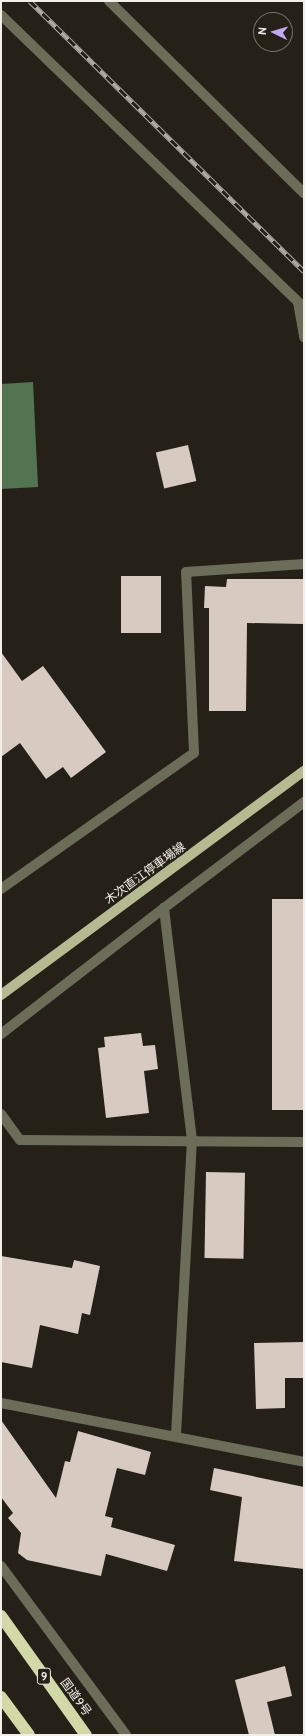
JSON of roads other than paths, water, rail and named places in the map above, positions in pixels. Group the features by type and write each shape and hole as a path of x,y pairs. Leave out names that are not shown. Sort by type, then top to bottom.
{"highway":[{"name":"国道9号","path":"1,1616 86,1735"},
{"path":"1,1697 29,1735"}],"main road":[{"name":"木次直江停車場線","path":"1,995 244,817 304,771"}],"street":[{"path":"109,1 304,193"},
{"path":"1,14 302,302 304,337"},
{"path":"1,888 194,753 186,572 304,564"},
{"path":"1,1034 304,802"},
{"path":"164,908 192,1140 176,1435"},
{"path":"1,1114 20,1140 192,1140 304,1142"},
{"path":"1,1403 176,1435 304,1462"},
{"path":"1,1566 126,1735"}],"railway":[{"path":"30,1 304,271"}]}
